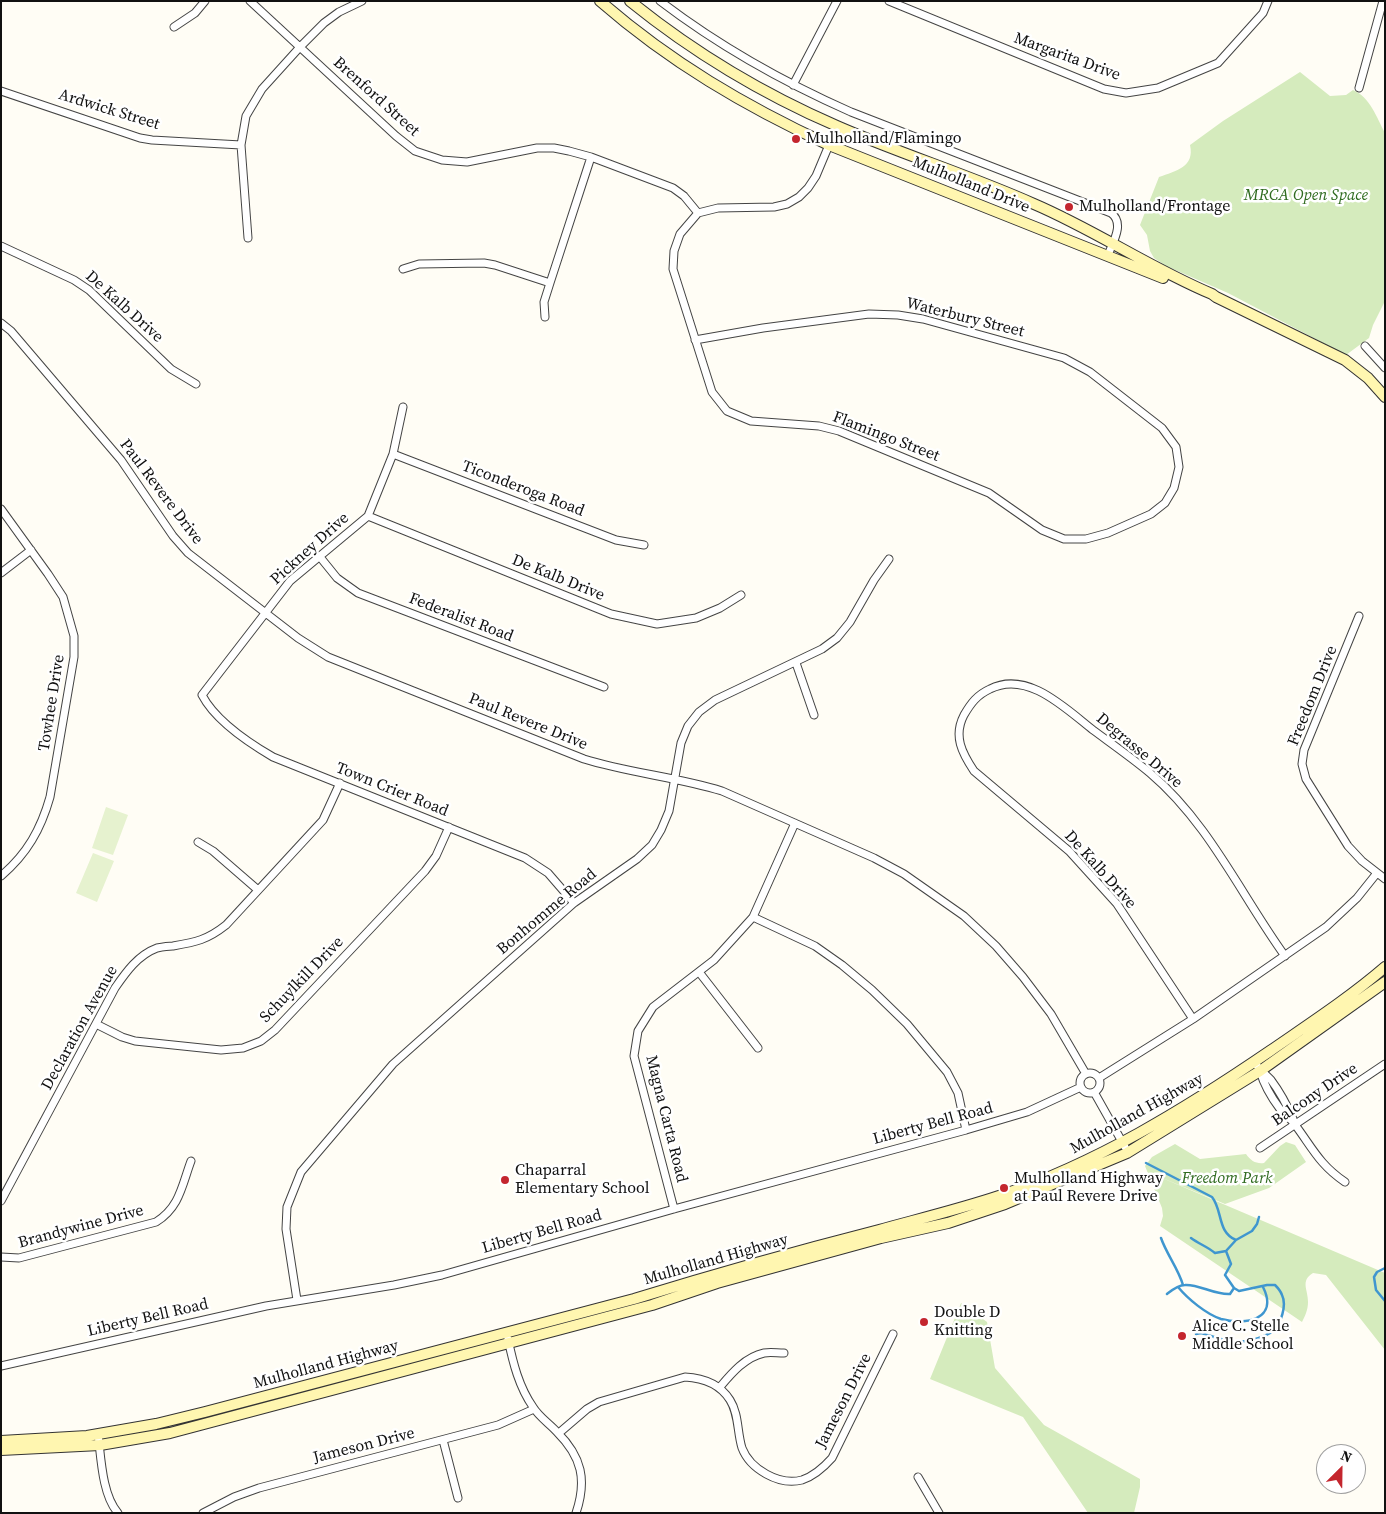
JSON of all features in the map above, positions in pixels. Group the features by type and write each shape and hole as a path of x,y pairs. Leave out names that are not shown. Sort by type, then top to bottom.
{"main road":[{"name":"Mulholland Drive","path":"600,1 657,47 697,74 780,122 830,145 1108,255 1211,298 1216,297"},
{"name":"Mulholland Drive","path":"630,1 687,44 734,74 767,92 837,126 1031,203 1166,274 1212,294 1344,360 1368,378 1385,397"},
{"name":"Mulholland Highway","path":"508,1338 696,1280 943,1214 1000,1196 1054,1175 1123,1145 1257,1066 1385,967"},
{"name":"Mulholland Highway","path":"1,1450 99,1439 508,1338 652,1305 717,1283 881,1238 948,1223 1005,1204 1127,1153 1385,982"},
{"name":"Mulholland Highway","path":"1,1441 99,1439"}],"street":[{"path":"174,27 195,13 205,1"},
{"name":"Brenford Street","path":"250,1 396,136 415,150 442,160 467,162 537,148 554,148 569,151 591,157 673,188 684,196 698,213"},
{"path":"248,238 241,145 246,116 262,89 300,46 324,23 339,12 362,1"},
{"path":"660,1 727,47 793,85 851,112 1111,213 1117,219 1119,225 1108,255"},
{"path":"793,85 837,1"},
{"name":"Margarita Drive","path":"889,1 1104,89 1126,93 1158,88 1218,63 1263,13 1268,1"},
{"path":"1358,88 1383,1"},
{"name":"Ardwick Street","path":"1,90 140,138 241,145"},
{"path":"698,213 718,208 774,207 787,204 799,197 816,176 837,126"},
{"path":"545,317 544,302 591,157"},
{"name":"Flamingo Street","path":"698,213 680,234 674,251 673,269 712,392 727,410 751,421 819,426 839,431 989,493 1042,530 1064,539 1086,539 1108,533 1151,514 1165,503 1174,488 1179,467"},
{"name":"De Kalb Drive","path":"1,246 74,280 89,290 171,369 196,384"},
{"path":"403,269 419,264 484,263 550,283"},
{"name":"Waterbury Street","path":"695,340 763,328 869,314 898,315 923,319 1064,358 1090,372 1162,428 1176,447 1179,467"},
{"name":"Paul Revere Drive","path":"1,323 11,331 121,460 173,536 188,553 298,638 328,657 584,759 611,768 722,791 874,858 904,874 964,916 996,946 1051,1014 1086,1074"},
{"path":"1365,346 1385,368"},
{"name":"Pickney Drive","path":"202,695 290,581 368,516 393,454 403,407"},
{"name":"Ticonderoga Road","path":"393,454 616,540 644,545"},
{"name":"Towhee Drive","path":"1,509 63,597 74,636 74,657 50,797 37,834 14,865 1,876"},
{"name":"De Kalb Drive","path":"368,516 611,614 656,624 696,618 720,608 741,595"},
{"path":"1,573 31,550"},
{"name":"Federalist Road","path":"320,557 337,578 358,592 604,687"},
{"name":"Bonhomme Road","path":"297,1300 286,1229 287,1206 301,1172 393,1064 574,903 636,859 652,845 669,811 681,743 688,726 699,712 715,700 822,649 838,638 850,622 874,580 889,560"},
{"name":"Freedom Drive","path":"1359,616 1304,750 1302,764 1306,779 1348,846 1385,879"},
{"path":"796,662 814,715"},
{"name":"Degrasse Drive","path":"971,703 981,693 998,685 1017,683 1034,689 1056,701 1151,774 1184,806 1213,844 1285,956"},
{"name":"Town Crier Road","path":"202,695 231,728 252,745 274,757 537,864 548,872 574,903"},
{"name":"De Kalb Drive","path":"971,703 961,720 958,739 963,755 974,771 1069,851 1117,904 1193,1019"},
{"name":"Declaration Avenue","path":"1,1201 115,988 129,968 143,956 157,948 199,941 214,935 226,925 323,820 340,784"},
{"name":"Magna Carta Road","path":"674,1209 634,1056 638,1031 653,1007 714,960 753,917 795,823"},
{"name":"Schuylkill Drive","path":"96,1024 122,1037 151,1044 221,1050 243,1048 261,1041 275,1030 425,871 436,856 449,828"},
{"path":"198,842 214,851 258,890"},
{"path":"1099,1078 1193,1019 1326,927 1357,898 1377,873"},
{"path":"753,917 796,936 822,951 872,990 907,1024 947,1072 958,1093 966,1130"},
{"path":"698,972 758,1048"},
{"name":"Balcony Drive","path":"1260,1148 1385,1064"},
{"path":"1257,1066 1263,1083 1276,1103 1295,1124 1320,1161 1330,1172 1345,1182"},
{"path":"1086,1074 1094,1074 1099,1078 1099,1087 1094,1092 1088,1092 1081,1087 1082,1078 1086,1074"},
{"name":"Liberty Bell Road","path":"1,1366 297,1300 394,1285 442,1275 674,1209 966,1130 1026,1112 1081,1087"},
{"path":"1094,1092 1123,1145"},
{"name":"Brandywine Drive","path":"1,1257 19,1258 156,1222 168,1214 176,1202 191,1161"},
{"name":"Jameson Drive","path":"720,1387 731,1401 736,1415 742,1449 756,1468 772,1477 786,1480 801,1480 821,1470 832,1458 893,1334"},
{"path":"508,1338 521,1386 534,1409 559,1433 573,1452 580,1467 582,1495 576,1513"},
{"path":"559,1433 587,1409 599,1402 685,1377 695,1378 720,1387 733,1372 748,1360 763,1353 784,1353"},
{"name":"Jameson Drive","path":"203,1513 234,1497 259,1488 498,1425 534,1409"},
{"path":"99,1439 104,1478 115,1512"},
{"path":"443,1440 458,1498"},
{"path":"918,1477 939,1513"}],"green space":[{"name":"MRCA Open Space","path":"1300,72 1330,96 1346,95 1353,90 1359,93 1372,108 1385,133 1385,301 1369,338 1346,355 1228,293 1166,266 1154,258 1150,251 1147,235 1140,225 1159,177 1178,170 1187,163 1191,152 1190,145 1223,121"},
{"path":"106,807 128,815 113,855 92,848"},
{"path":"93,853 114,861 97,902 76,893"},
{"name":"Freedom Park","path":"1286,1142 1295,1145 1306,1162 1269,1188 1225,1204 1155,1175 1385,1273 1385,1350 1326,1275 1313,1273 1307,1279 1308,1305 1302,1322 1160,1226 1163,1216 1162,1208 1145,1166 1152,1157 1175,1144 1200,1159 1246,1154 1254,1162 1264,1163"},
{"path":"961,1303 987,1322 995,1368 1044,1425 1140,1479 1134,1513 1088,1513 1023,1417 930,1379"}],"waterway":[{"path":"1146,1163 1212,1197 1218,1208 1223,1227 1236,1240"},
{"path":"1191,1238 1215,1253 1226,1251 1236,1240 1252,1231 1259,1217"},
{"path":"1161,1238 1183,1285"},
{"path":"1196,1334 1201,1333 1235,1342 1249,1340 1265,1336 1273,1331 1281,1319 1284,1304 1282,1295 1275,1285 1239,1291 1234,1288 1225,1275 1231,1264 1226,1251"},
{"path":"1385,1268 1377,1272 1374,1277 1376,1290 1385,1301"},
{"path":"1167,1294 1182,1285 1196,1286 1224,1294 1230,1294 1234,1288"},
{"path":"1178,1287 1209,1314 1231,1321 1249,1320 1257,1318 1263,1313 1267,1306 1267,1298 1263,1287"}],"place":[{"name":"Mulholland/Flamingo","path":"796,139"},
{"name":"Mulholland/Frontage","path":"1069,207"},
{"name":"Chaparral Elementary School","path":"505,1180"},
{"name":"Mulholland Highway at Paul Revere Drive","path":"1004,1188"},
{"name":"Double D Knitting","path":"924,1322"},
{"name":"Alice C. Stelle Middle School","path":"1182,1336"}]}
